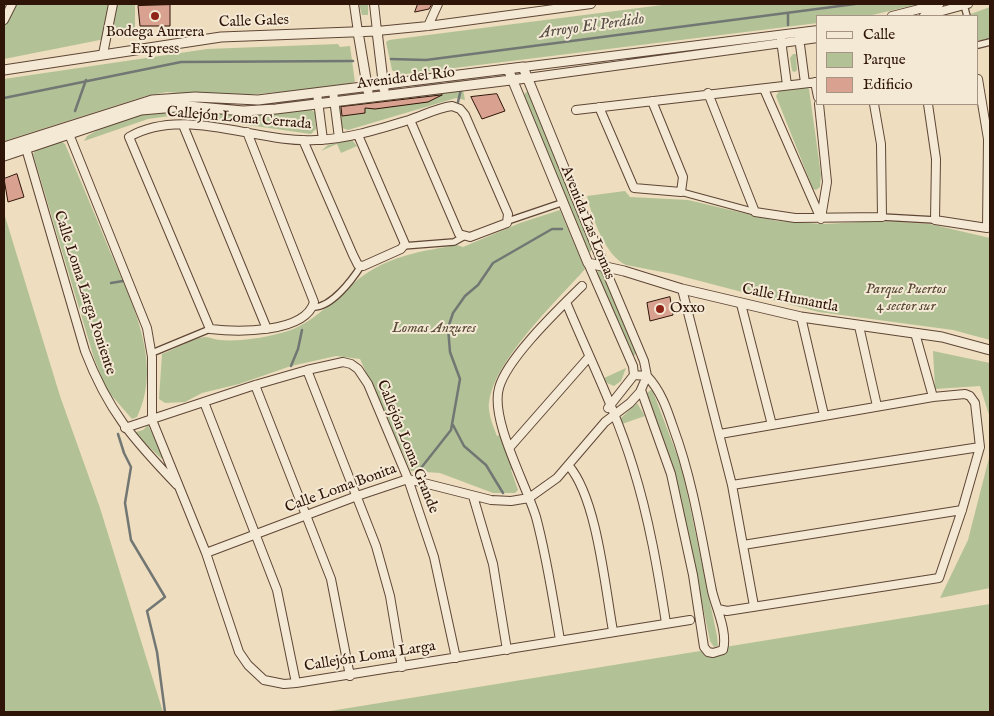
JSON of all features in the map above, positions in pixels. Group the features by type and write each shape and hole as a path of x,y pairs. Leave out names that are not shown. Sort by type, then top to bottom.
{"street":[{"path":"4,20 12,4"},
{"path":"103,54 113,4"},
{"path":"354,4 368,97"},
{"path":"374,4 384,95"},
{"path":"428,26 438,4"},
{"path":"377,30 428,26 591,4"},
{"path":"896,15 939,4"},
{"path":"928,15 966,4"},
{"name":"Calle Gales","path":"4,70 221,37 377,30"},
{"name":"Avenida del Río","path":"318,98 334,101 527,78 781,40 799,37 816,31"},
{"path":"799,37 805,83"},
{"name":"Avenida del Río","path":"799,37 816,38"},
{"path":"781,40 787,86"},
{"name":"Avenida del Río","path":"4,156 25,145 67,131 160,107 188,106 243,111 318,98 333,91 383,81 781,40"},
{"name":"Avenida Las Lomas","path":"523,67 644,361 647,376 664,402 686,461 718,609 725,644 724,650 713,653 708,652 704,643 693,575 671,474 641,390"},
{"name":"Avenida Las Lomas","path":"508,69 588,263 633,366 634,375"},
{"path":"576,110 816,82"},
{"path":"599,107 634,188 681,192 754,212 786,218 882,217 935,220 988,229 988,139 979,85"},
{"path":"764,88 821,219"},
{"path":"333,91 339,138"},
{"path":"708,94 754,212"},
{"path":"318,98 323,140"},
{"path":"652,100 683,177 681,192"},
{"path":"819,105 827,182 821,219"},
{"path":"874,105 881,151 882,217"},
{"path":"928,105 936,159 935,220"},
{"name":"Callejón Loma Cerrada","path":"210,329 129,137 153,126 183,125 303,140 323,140 358,135 410,120 444,107 460,108 470,124 508,214 508,221"},
{"path":"410,120 457,231 462,237"},
{"path":"183,125 267,329"},
{"path":"67,131 139,304 147,328 152,353 152,420"},
{"path":"152,353 210,329 267,329 295,320 308,313 313,307 313,297 247,132"},
{"path":"358,135 404,241 404,246"},
{"path":"303,140 353,255 361,266"},
{"name":"Avenida del Río","path":"4,147 25,145"},
{"name":"Calle Loma Larga Poniente","path":"25,145 85,351 105,397 125,428 180,488"},
{"path":"313,307 320,307 328,303 355,275 361,266 404,246 454,242 462,237 470,237 508,221 564,202"},
{"name":"Calle Humantla","path":"588,263 741,304 801,317 916,333 990,350"},
{"path":"560,640 547,564 529,498 498,413 500,386 516,359 582,286"},
{"path":"682,289 732,484 754,606"},
{"path":"566,302 614,415 633,467 644,507 666,623"},
{"path":"741,304 772,424"},
{"path":"801,317 824,415"},
{"path":"859,326 877,406"},
{"path":"916,333 934,397"},
{"path":"510,447 589,357"},
{"name":"Callejón Loma Grande","path":"125,428 307,370 343,362 351,364 358,369 368,384 408,479 436,565 456,658"},
{"path":"307,370 357,496 383,570 402,667"},
{"path":"634,375 647,376"},
{"name":"Calle Loma Bonita","path":"605,422 609,404 634,375"},
{"name":"Calle Loma Bonita","path":"206,553 357,496 408,479 473,496 502,501 529,498 547,487 569,466 605,422 630,403 641,390 647,376"},
{"path":"255,385 308,515 331,579 350,676"},
{"path":"718,609 727,611 939,578 962,510 980,447 975,403 970,396 965,394 877,406 720,434"},
{"path":"204,402 277,590 296,683"},
{"name":"Callejón Loma Larga","path":"152,420 206,553 233,636 248,665 264,680 284,684 350,676 613,631 690,620"},
{"path":"732,484 980,447"},
{"path":"569,466 581,483 590,513 613,631"},
{"path":"473,496 492,564 507,650"},
{"path":"743,545 962,510"}],"green space":[{"path":"4,4 135,4 135,33 4,59"},
{"path":"359,4 368,4 368,15 362,15"},
{"path":"670,4 919,4 872,15 816,15 816,23 398,75 392,70 386,42 389,40"},
{"path":"990,7 990,40 979,40 979,15 968,15"},
{"path":"338,44 340,47 350,46 355,82 335,87 224,97 167,92 146,96 4,141 4,79 207,49"},
{"path":"793,54 796,54 797,70 795,72 792,71 790,58"},
{"path":"805,87 809,89 821,175 820,187 816,190 813,189 776,96 779,91"},
{"path":"463,90 465,100 456,98 348,130 342,128 339,108 341,105"},
{"path":"526,92 529,92 592,248 590,253 584,243 524,95"},
{"path":"171,108 269,114 307,108 315,112 316,129 311,134 177,115 148,119 84,141 87,136 117,120 147,111"},
{"path":"352,140 357,146 341,153 337,144 321,151 328,145"},
{"path":"62,142 65,144 124,283 140,328 147,373 145,396 137,417 132,419 106,389 94,358 33,154 37,149"},
{"name":"Parque Puertos 4 sector sur","path":"625,191 630,197 688,200 777,221 824,224 880,221 930,224 990,238 990,340 953,330 819,312 673,274 626,265 618,260 600,235 587,196"},
{"name":"Lomas Anzures","path":"560,210 585,269 525,335 499,374 491,393 490,417 497,436 500,435 513,469 511,470 518,490 515,493 493,493 440,473 411,471 360,359 336,356 291,366 239,384 202,393 185,402 165,403 159,399 162,354 205,337 218,340 245,340 288,331 319,313 364,275 397,258 432,249 457,245 463,247 520,223"},
{"path":"4,213 60,396 100,508 163,712 4,712"},
{"path":"598,270 602,271 636,353 633,357 597,275"},
{"path":"933,351 990,363 990,418 980,386 935,389"},
{"path":"626,368 621,381 614,386 607,383 604,378"},
{"path":"652,389 682,468 717,636 718,646 714,647 710,641 674,469 647,393"},
{"path":"637,403 645,416 622,424 620,419"},
{"path":"148,425 163,457 162,459 136,435 136,432 143,430"},
{"path":"990,454 990,588 940,598 968,540"},
{"path":"990,604 990,712 324,712"}],"building":[{"path":"418,4 432,4 429,9 415,12"},
{"name":"Bodega Aurrera Express","path":"170,5 170,26 140,26 138,6"},
{"path":"497,94 505,111 482,119 471,97"},
{"path":"442,95 428,102 375,109 365,108 365,113 342,116 341,107"},
{"path":"17,174 24,197 8,202 4,179"},
{"name":"Oxxo","path":"670,297 673,315 650,321 647,303"}],"waterway":[{"name":"Arroyo El Perdido","path":"391,59 426,60 855,4"},
{"path":"788,14 788,25"},
{"name":"Arroyo El Perdido","path":"4,98 181,62 353,61"},
{"path":"75,111 86,80"},
{"path":"458,102 461,89"},
{"path":"421,468 451,430 460,379 450,352 448,328 453,313 465,296 478,285 493,263 552,229 562,229"},
{"path":"111,283 123,281"},
{"path":"291,366 298,349 302,330"},
{"path":"453,425 464,446 486,465 503,493"},
{"path":"118,434 131,467 125,503 131,540 165,597 147,611 157,652 165,712"}],"place":[{"name":"Bodega Aurrera Express","path":"155,16"},
{"name":"Oxxo","path":"660,309"}]}
